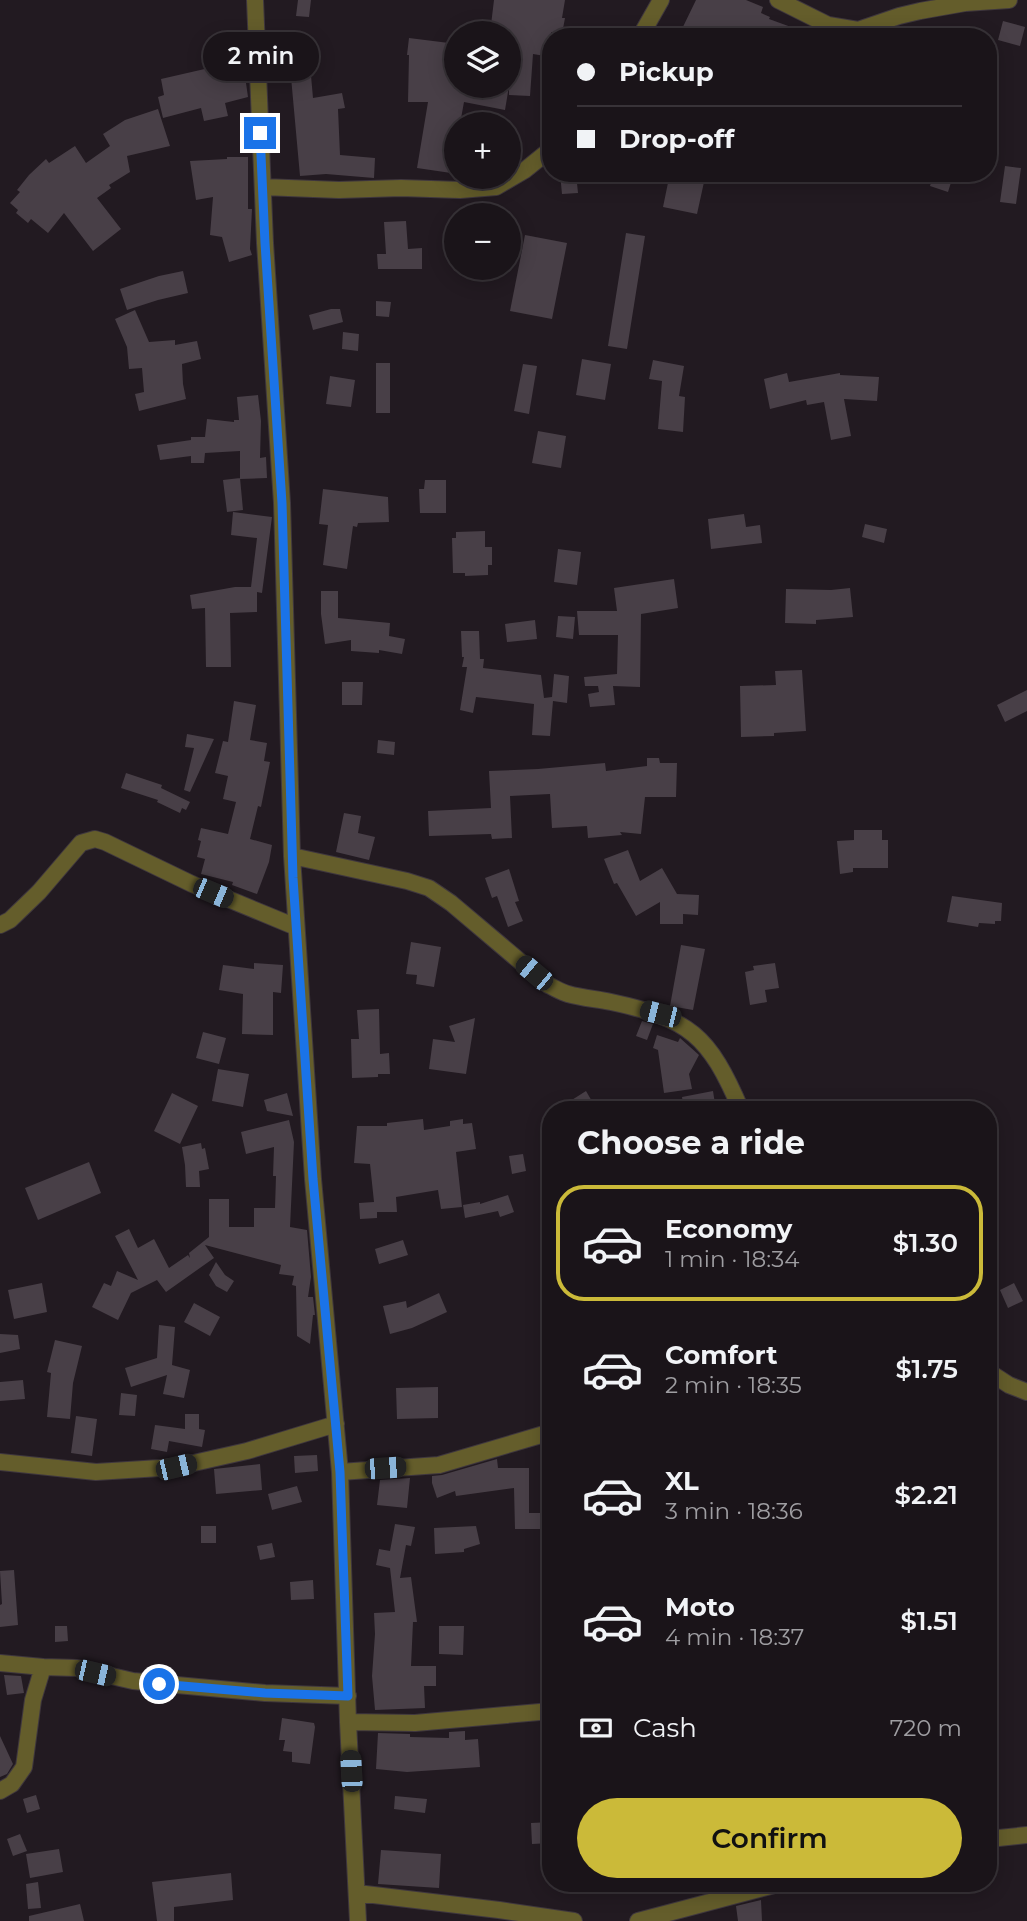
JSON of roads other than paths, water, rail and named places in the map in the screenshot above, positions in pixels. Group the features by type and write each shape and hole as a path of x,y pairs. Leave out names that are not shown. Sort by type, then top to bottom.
{"street":[{"path":"254,0 262,187 282,503 292,856 313,1179 340,1472 358,1921"},
{"path":"645,28 661,0"},
{"path":"778,0 828,25 846,28"},
{"path":"864,28 899,16 932,9 965,3 1009,0"},
{"path":"262,187 339,190 460,190 496,187 542,156"},
{"path":"0,925 10,920 39,892 80,843 95,839 192,884 296,927"},
{"path":"292,856 429,888 451,902 548,985 567,994 660,1014 686,1026 699,1036 711,1051 736,1101"},
{"path":"997,1377 1027,1392"},
{"path":"0,1462 96,1472 176,1467 247,1451 336,1424"},
{"path":"340,1472 439,1465 542,1435"},
{"path":"0,1663 77,1668 132,1681 265,1693 348,1696"},
{"path":"0,1791 12,1784 24,1767 33,1700 43,1667"},
{"path":"348,1722 415,1724 542,1712"},
{"path":"997,1838 1027,1835"},
{"path":"638,1921 748,1892"},
{"path":"357,1894 574,1921"}]}
